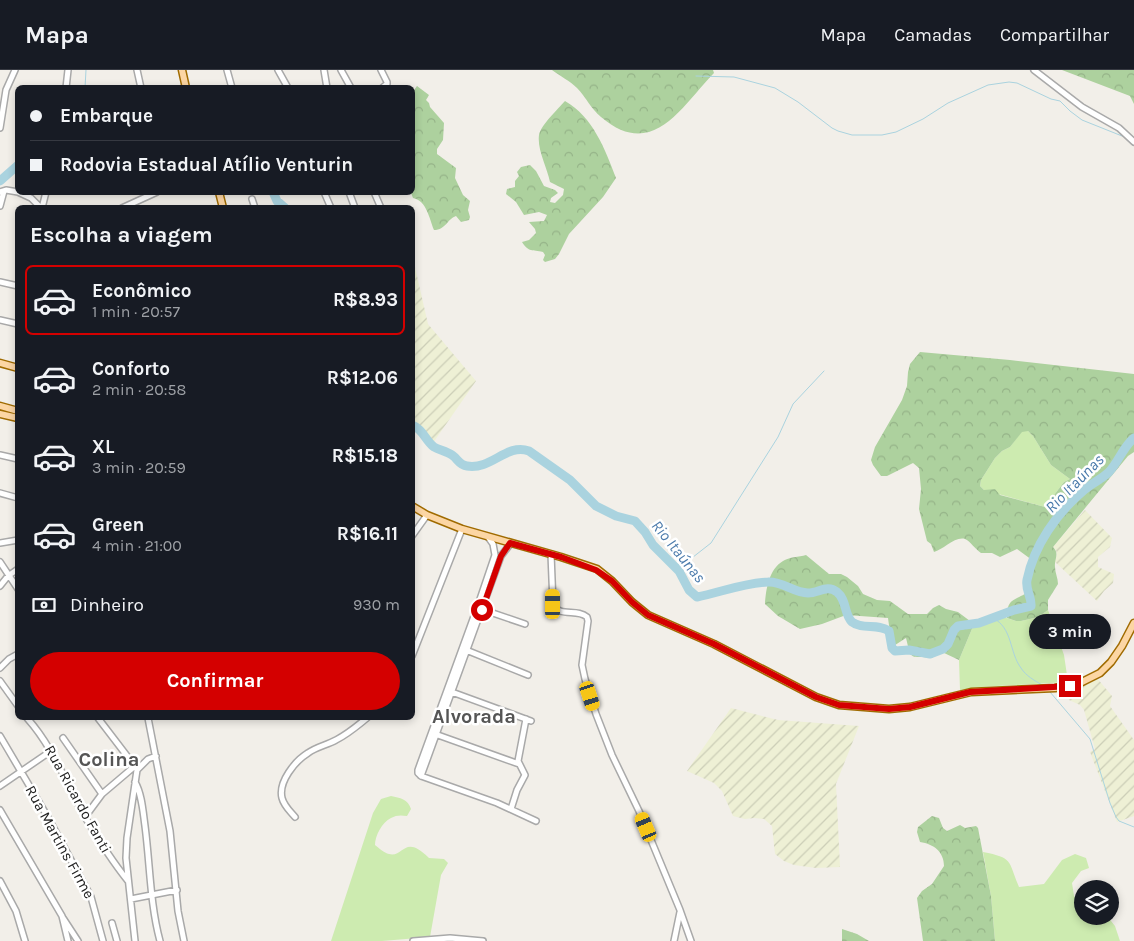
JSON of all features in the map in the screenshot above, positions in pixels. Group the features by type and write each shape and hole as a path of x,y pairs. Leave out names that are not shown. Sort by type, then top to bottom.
{"main road":[{"path":"182,70 186,85"},
{"path":"0,363 15,367"},
{"path":"0,406 15,410"},
{"path":"0,414 15,417"},
{"path":"415,508 427,515 462,529 583,564 604,575 648,615 714,644 816,697 839,705 889,709 910,707 970,692 1055,688 1080,683 1100,673 1111,662 1134,623"}],"street":[{"path":"0,128 6,90 15,70"},
{"path":"66,85 68,70"},
{"path":"137,70 140,85"},
{"path":"227,70 231,85"},
{"path":"278,70 286,85"},
{"path":"324,70 326,85"},
{"path":"341,70 349,85"},
{"path":"381,70 387,82 385,85"},
{"path":"1034,70 1076,102 1116,126 1134,142"},
{"path":"0,206 2,191 15,192"},
{"path":"24,195 39,205"},
{"path":"129,205 150,195"},
{"path":"252,199 253,205"},
{"path":"0,282 15,285"},
{"path":"0,320 15,323"},
{"path":"0,455 15,458"},
{"path":"0,493 15,497"},
{"path":"415,532 427,515"},
{"path":"415,649 462,529"},
{"path":"480,609 494,555 493,544 488,537"},
{"path":"0,543 15,540"},
{"path":"510,543 501,556 418,773 511,809 536,821"},
{"path":"551,554 554,608 560,612 584,614 588,621 582,665 596,714 612,755 639,811 691,941"},
{"path":"553,568 561,557"},
{"path":"0,562 15,585"},
{"path":"0,586 8,576 15,572"},
{"path":"480,609 525,624"},
{"path":"464,649 528,674"},
{"path":"0,668 15,656"},
{"path":"0,681 15,702"},
{"path":"449,691 528,720 519,764"},
{"name":"Rua Ricardo Fanti","path":"29,720 51,750 85,817 116,867 128,882"},
{"path":"100,720 136,767 126,858 135,941"},
{"path":"148,720 170,831 178,911 184,941"},
{"path":"295,817 286,807 282,792 286,778 294,766 307,753 334,742 364,720"},
{"path":"434,734 519,764 524,770 525,775 516,790 511,809"},
{"name":"Rua Martins Firme","path":"0,736 92,897 102,941"},
{"path":"63,738 102,794"},
{"path":"0,786 51,750"},
{"path":"85,817 102,794 136,767 156,756"},
{"path":"135,781 144,814 154,917 160,941"},
{"path":"0,810 78,941"},
{"path":"0,827 7,823"},
{"path":"0,881 16,910 25,941"},
{"path":"131,899 177,890"},
{"path":"674,941 680,910"},
{"path":"62,916 68,941"},
{"path":"112,923 117,941"},
{"path":"413,941 450,938 483,941"}],"green space":[{"path":"552,70 713,70 714,73 665,124 651,131 636,133 619,129 601,117 577,88"},
{"path":"1062,70 1134,70 1134,104 1130,96"},
{"path":"417,86 429,95 426,100 444,123 443,140 437,149 437,154 456,168 455,178 463,195 470,201 468,210 469,220 461,222 456,216 438,230 434,230 424,206 412,195 415,195 415,89"},
{"path":"565,101 575,108 591,125 616,178 603,197 569,234 555,259 545,262 543,260 545,255 543,252 529,249 522,242 529,240 536,233 529,222 544,221 547,215 539,212 524,215 516,202 506,194 507,189 515,187 515,181 519,176 517,172 521,167 530,165 536,171 544,186 558,193 551,198 550,202 555,203 563,195 564,189 550,182 541,153 539,135 550,117"},
{"path":"415,267 428,324 476,381 433,443 415,432"},
{"path":"920,352 1134,374 1134,452 1128,456 1053,547 1056,554 1055,567 1058,584 1048,600 1048,610 1038,617 1021,621 1007,618 1008,606 1011,602 1030,590 1029,575 1033,567 1032,560 1017,549 1000,557 992,553 981,553 965,539 957,539 934,552 931,544 927,541 919,509 921,489 919,468 913,463 887,476 881,476 873,465 871,460 875,447 902,400 907,386 910,364","holes":["1028,431 1051,465 1070,479 1064,482 1045,507 1000,495 995,489 984,490 980,486 981,480 995,458 1002,451 1010,447 1022,432"]},
{"path":"1022,431 1028,431 1033,436 1051,465 1070,479 1064,482 1045,507 984,490 980,486 981,480 995,458 1002,451 1010,447"},
{"path":"1085,510 1112,538 1110,547 1098,557 1098,567 1114,574 1113,583 1097,601 1055,562 1057,555 1053,547"},
{"path":"806,555 829,574 841,574 847,577 858,586 863,594 877,600 890,601 908,614 927,614 939,605 958,612 974,624 959,660 942,652 932,658 913,656 911,655 906,638 892,647 888,618 846,615 822,624 800,629 778,616 765,604 767,586 771,574 783,561"},
{"path":"1048,610 1064,655 1068,682 980,687 960,690 959,660 974,624 1003,617 1021,621 1038,617"},
{"path":"1097,678 1112,696 1110,706 1134,740 1134,816 1117,822 1090,752 1095,749 1084,710 1080,705 1069,700 1066,690 1079,687"},
{"path":"731,708 778,720 859,726 836,784 840,867 816,868 794,865 784,861 775,854 772,826 764,819 745,819 733,816 722,791 714,783 687,771"},
{"path":"391,796 406,801 411,809 407,816 395,816 382,826 375,845 383,852 389,854 414,847 429,858 444,859 448,863 441,875 430,937 382,941 331,941 373,813 381,799"},
{"path":"932,816 939,818 943,828 947,831 960,825 965,828 976,826 978,828 991,896 995,941 923,941 917,898 922,891 932,884 944,866 940,853 934,847 920,842 917,832 918,827"},
{"path":"983,852 1000,856 1009,862 1019,887 1044,884 1062,860 1075,854 1086,858 1089,868 1081,871 1072,883 1074,925 1114,925 1120,941 995,941 991,896"},
{"path":"842,929 857,934 869,941 842,941"}],"waterway":[{"path":"85,85 86,70"},
{"path":"696,76 734,77 775,88 798,102 832,128 852,135 882,135 896,132 923,119 948,103 988,85 1009,82 1017,83 1051,99 1060,101 1082,120 1127,138"},
{"name":"Rio Itaúnas","path":"0,181 15,168"},
{"name":"Rio Itaúnas","path":"274,195 282,205"},
{"path":"674,565 682,565 711,543 778,437 793,404 824,371"},
{"name":"Rio Itaúnas","path":"415,426 434,447 447,452 460,463 467,466 484,464 513,451 529,451 570,480 596,506 616,516 635,521 653,545 679,571 689,590 697,597 741,586 768,582 778,583 808,593 830,589 840,595 849,619 852,622 860,626 880,627 889,631 892,648 895,651 909,650 930,654 943,649 958,626 979,623 1031,606 1027,580 1035,554 1048,530 1074,499 1109,472 1134,438"},
{"path":"993,618 1004,628 1017,662 1023,671 1042,685"},
{"path":"1050,692 1090,739 1116,817 1119,821 1134,827"}],"district":[{"name":"Alvorada","path":"474,716"},
{"name":"Colina","path":"109,759"}],"route":[{"path":"482,610 501,556 510,543 561,557 596,570 612,581 632,602 648,615 714,644 831,703 860,708 889,709 921,705 970,692 1070,686"}]}
